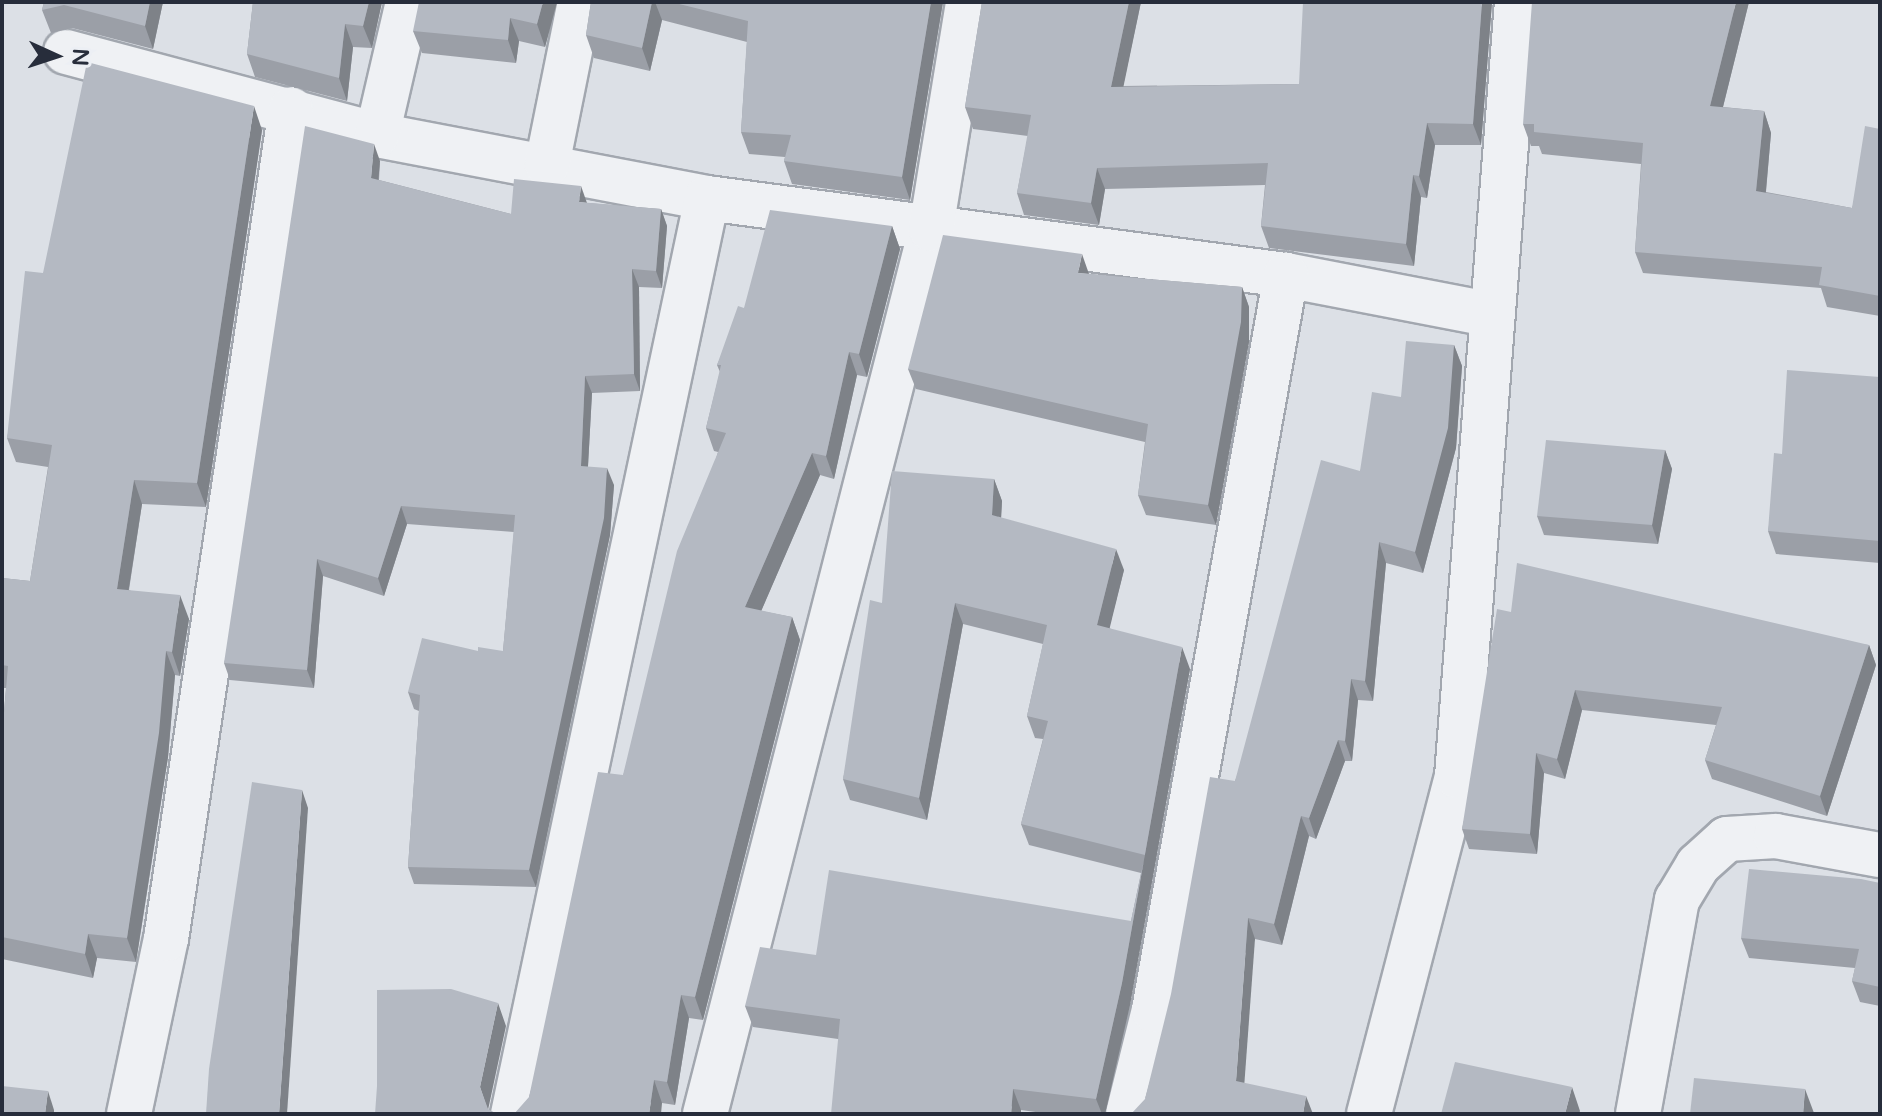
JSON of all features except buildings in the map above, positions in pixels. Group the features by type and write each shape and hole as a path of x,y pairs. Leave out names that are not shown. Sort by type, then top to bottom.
{"street":[{"path":"377,135 408,2"},
{"path":"547,165 580,2"},
{"path":"705,1114 931,229 968,2"},
{"path":"1369,1114 1457,776 1485,443 1489,314 1517,2"},
{"path":"66,52 291,109 377,135 547,165 707,198 1286,275 1489,314"},
{"path":"129,1114 166,939 291,109"},
{"path":"513,1114 707,198"},
{"path":"1128,1114 1154,1010 1286,275"},
{"path":"1638,1114 1677,900 1698,865 1727,839 1776,836 1880,855"}]}
